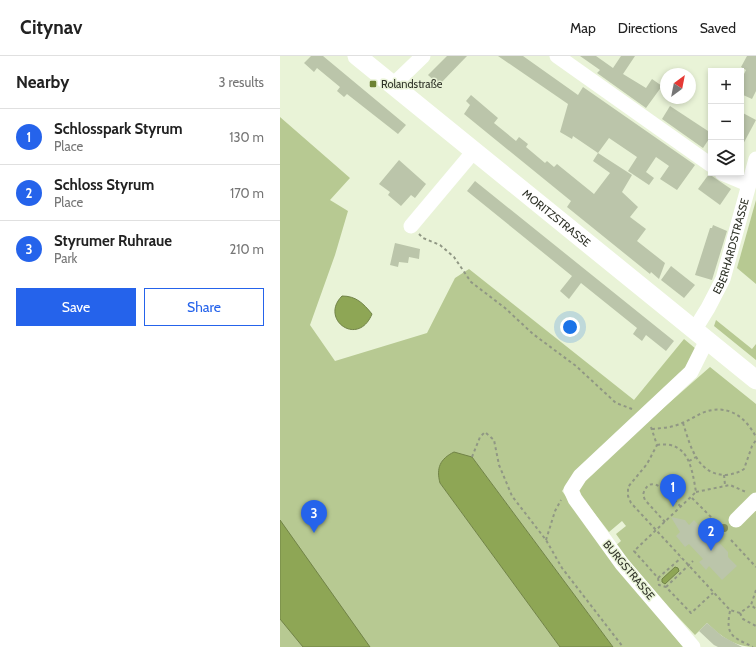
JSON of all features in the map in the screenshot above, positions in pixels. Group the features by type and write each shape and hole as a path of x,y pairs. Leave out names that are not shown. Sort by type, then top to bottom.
{"main road":[{"name":"MORITZSTRASSE","path":"357,56 394,84 474,151 756,380"}],"street":[{"path":"394,84 422,56"},
{"path":"557,56 708,163"},
{"path":"411,226 474,151"},
{"name":"EBERHARDSTRASSE","path":"571,490 580,476 648,423 691,372 708,308 723,279 756,159"},
{"path":"729,176 748,184"},
{"name":"BURGSTRASSE","path":"571,490 574,499 617,558 693,647"},
{"path":"736,520 756,501"}],"path":[{"path":"411,226 423,238 440,245 454,258 471,282 505,308 533,334 576,366 616,403 636,411 648,423 657,445"},
{"path":"648,423 683,423 704,412 728,410 742,417 756,438 744,469 734,474 724,475 709,470 696,457 683,423"},
{"path":"472,457 480,437 485,432 494,440 499,465 512,496 546,540 562,568 624,647"},
{"path":"657,445 673,445 682,451 689,461 696,492"},
{"path":"657,445 647,464 628,488 628,496 631,503 730,610 740,613 743,619 756,626"},
{"path":"689,461 696,457"},
{"path":"724,475 725,485"},
{"path":"665,522 645,500 643,495 648,487 654,484 660,486 682,508"},
{"path":"713,593 691,614 666,586 659,585 658,578 634,551 682,508 696,492 725,485 740,488 756,501"},
{"path":"546,540 555,511 565,495 571,490"},
{"path":"692,498 715,521"},
{"path":"731,540 756,567"},
{"path":"658,578 681,558"},
{"path":"666,586 693,561"},
{"path":"740,613 751,605 752,598 756,590"},
{"path":"751,605 756,609"},
{"path":"730,610 729,631 731,636 753,647"}],"shaded area":[{"path":"280,117 350,178 330,200 348,211 335,255 310,325 335,361 427,333 455,278 469,269 634,400 684,339 696,349 685,370 575,474 562,491 636,590 683,647 613,647 472,457 440,483 560,647 280,647"},
{"path":"756,200 756,284 737,268"},
{"path":"342,296 355,299 369,310 372,314 366,324 358,329 350,329 343,326 338,321 335,313 336,305"},
{"path":"716,320 752,349 756,344 756,360 714,326"},
{"path":"710,367 756,404 756,647 748,647 735,643 718,633 707,623 695,635 627,563 614,547 621,541 616,534 626,526 622,521 609,532 578,492 579,482"},
{"path":"454,452 472,457 613,647 560,647 440,483 440,464 445,458"},
{"path":"280,520 370,647 303,647 280,619"},
{"path":"675,567 678,568 679,571 665,584 662,582 662,579"}],"building":[{"path":"311,56 323,56 406,125 398,134 347,94 344,97 337,91 340,87 317,68 314,72 304,63"},
{"path":"447,56 467,56 439,85 428,75"},
{"path":"498,56 523,56 578,95 583,87 695,165 677,190 660,179 669,166 656,157 646,172 654,178 649,185 628,171 637,157 609,138 598,153 573,136 572,139 560,132 568,104"},
{"path":"580,56 596,56 613,68 621,56 635,56 623,74 646,88 652,79 660,85 660,89 646,108 597,73 600,70"},
{"path":"747,56 756,56 756,91 752,99 744,95 744,74 746,70 741,67"},
{"path":"471,95 498,118 494,123 516,141 519,137 528,144 526,147 545,163 547,161 554,167 557,164 594,194 610,173 593,161 598,153 632,175 622,192 638,207 630,217 646,229 637,241 665,263 659,279 651,272 650,274 567,207 571,201 464,114 470,105 466,101"},
{"path":"670,106 708,131 708,140 703,148 662,119"},
{"path":"744,114 756,120 744,142"},
{"path":"399,160 426,184 415,198 411,195 401,206 388,195 390,192 379,184"},
{"path":"708,175 712,176 731,189 720,205 698,189"},
{"path":"475,181 674,341 666,351 646,335 642,341 633,334 637,328 581,283 569,299 560,291 572,276 467,191"},
{"path":"713,225 727,231 712,280 695,275 710,228 712,228"},
{"path":"395,243 420,249 419,259 409,257 408,263 399,262 398,267 390,265"},
{"path":"671,266 695,285 684,298 661,280"},
{"path":"671,517 685,520 689,525 694,520 708,535 710,533 728,552 728,557 737,566 722,580 709,566 706,570 699,562 703,559 689,544 685,547 676,536 680,532"},
{"path":"707,623 722,636 742,647 718,647 714,645 699,631"}],"place":[{"name":"Rolandstraße","path":"373,84"},
{"name":"Schlosspark Styrum","path":"673,507"},
{"name":"Styrumer Ruhraue","path":"314,533"},
{"name":"Schloss Styrum","path":"711,551"}]}
